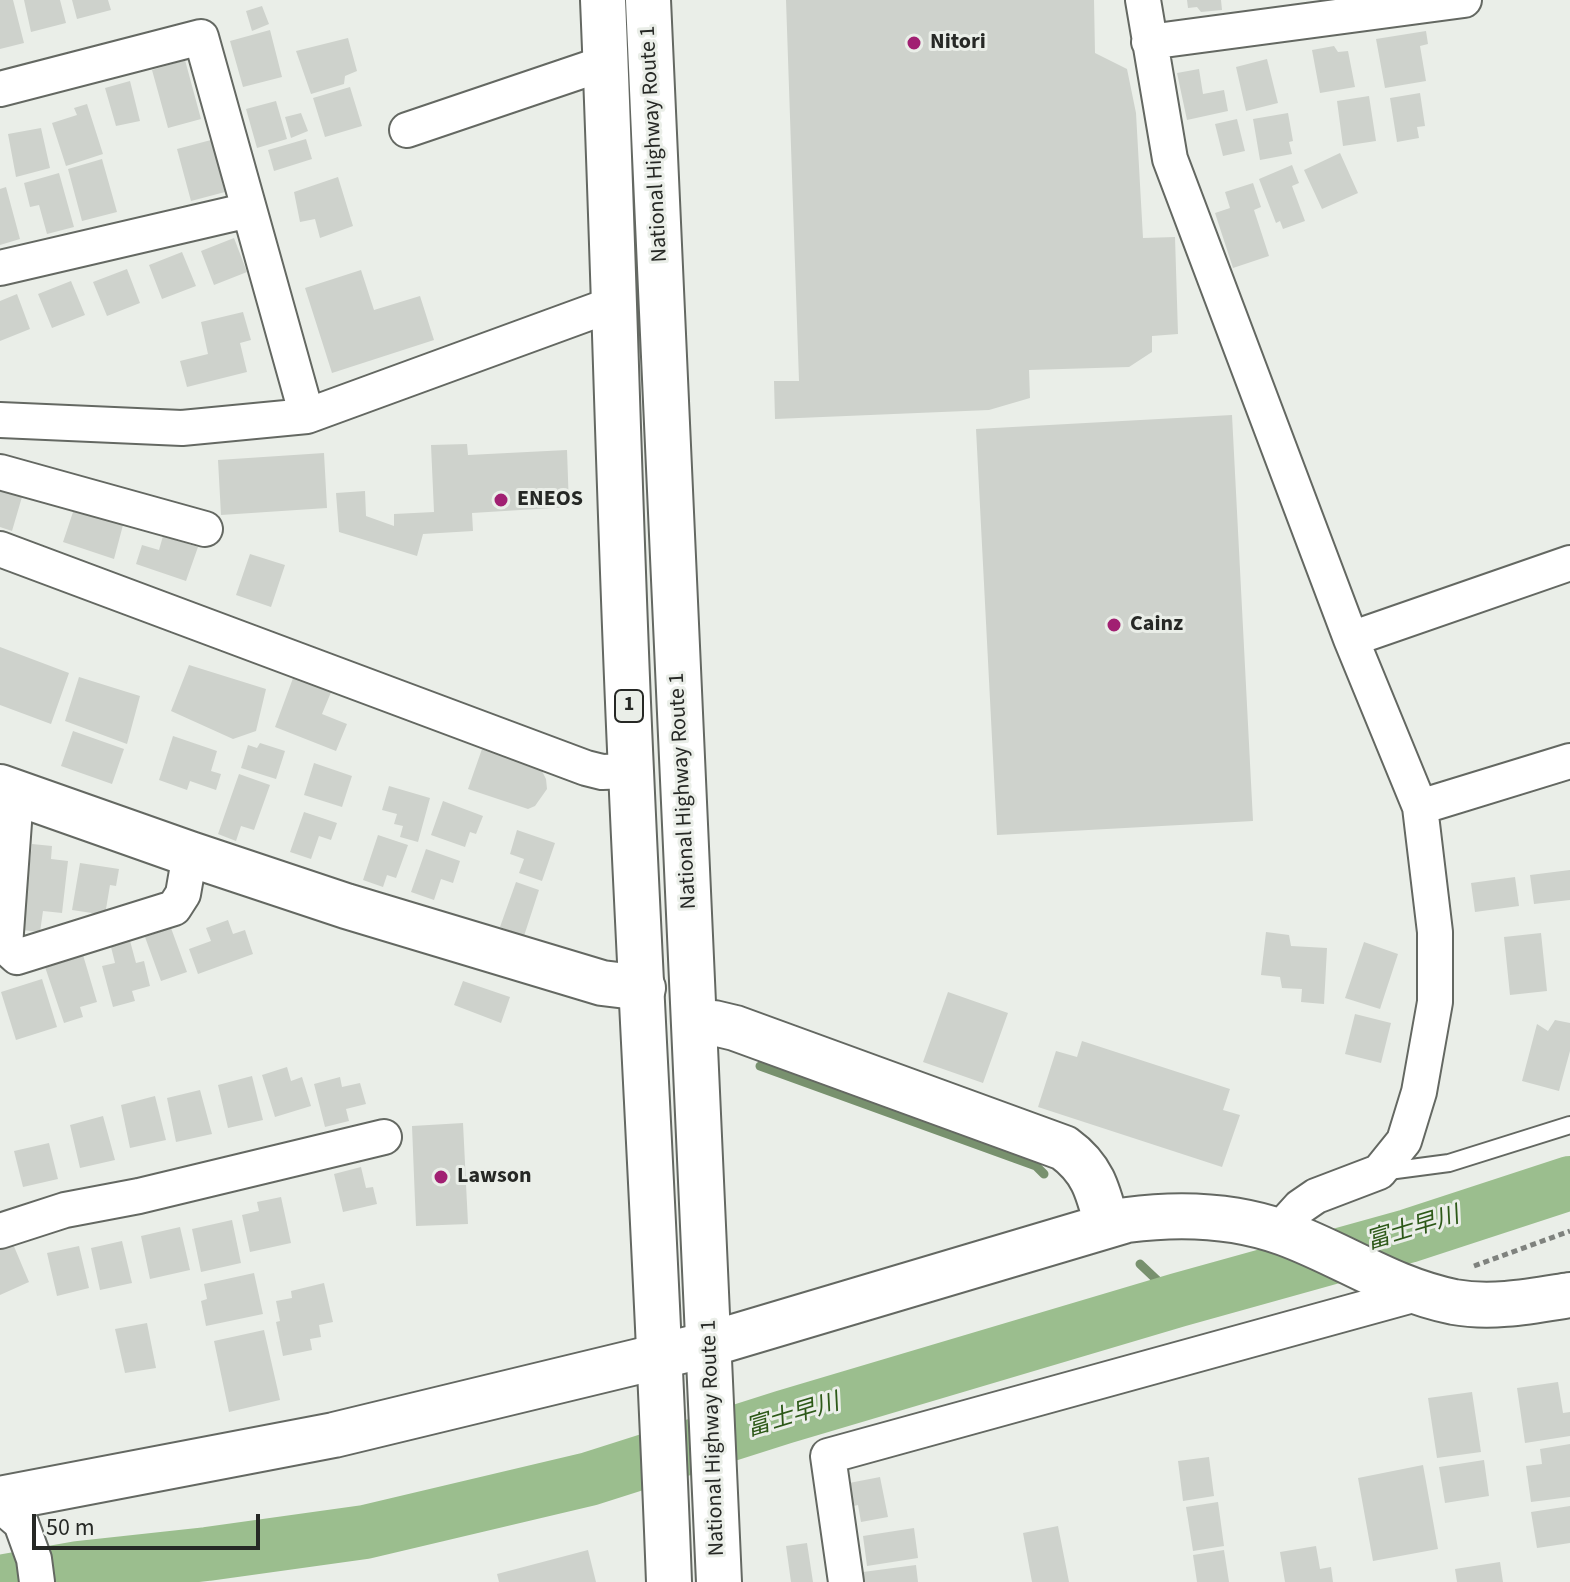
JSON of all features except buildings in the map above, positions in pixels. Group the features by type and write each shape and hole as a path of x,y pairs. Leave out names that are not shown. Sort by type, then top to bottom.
{"main road":[{"name":"National Highway Route 1","path":"603,0 631,771 669,1582"},
{"name":"National Highway Route 1","path":"648,0 719,1582"},
{"path":"8,791 346,906 602,983 643,988"},
{"path":"696,1024 714,1023 735,1028 1064,1148 1083,1161 1097,1188 1107,1225"},
{"path":"0,1499 334,1435 658,1357 1127,1220 1181,1215 1277,1226 1404,1288 1456,1302 1490,1305 1570,1295"}],"street":[{"path":"1143,0 1170,159 1351,639 1420,807 1435,932 1435,1002 1419,1092 1404,1141 1379,1172 1316,1196 1277,1226"},
{"path":"1149,42 1464,0"},
{"path":"0,89 201,37 307,416"},
{"path":"407,130 605,63"},
{"path":"0,268 249,210"},
{"path":"0,420 182,428 307,416 616,303"},
{"path":"0,472 205,529"},
{"path":"0,549 586,768 602,772 631,771"},
{"path":"1351,639 1570,563"},
{"path":"1420,807 1570,761"},
{"path":"8,791 5,946 17,957 174,908 183,894 190,854"},
{"path":"0,1231 65,1210 139,1196 384,1137"},
{"path":"846,1582 828,1456 1404,1288"},
{"path":"0,1505 21,1523 37,1582"}],"lane":[{"path":"1379,1172 1449,1163 1570,1125"}],"path":[{"path":"1472,1267 1570,1231"}],"waterway":[{"path":"760,1066 1036,1166 1044,1174"},
{"name":"富士早川","path":"0,1582 78,1568 365,1532 589,1479 784,1417 1178,1300 1408,1236 1570,1183"},
{"path":"1140,1264 1178,1300"}],"place":[{"name":"Nitori","path":"914,43"},
{"name":"ENEOS","path":"501,500"},
{"name":"Cainz","path":"1114,625"},
{"name":"Lawson","path":"441,1177"}]}
